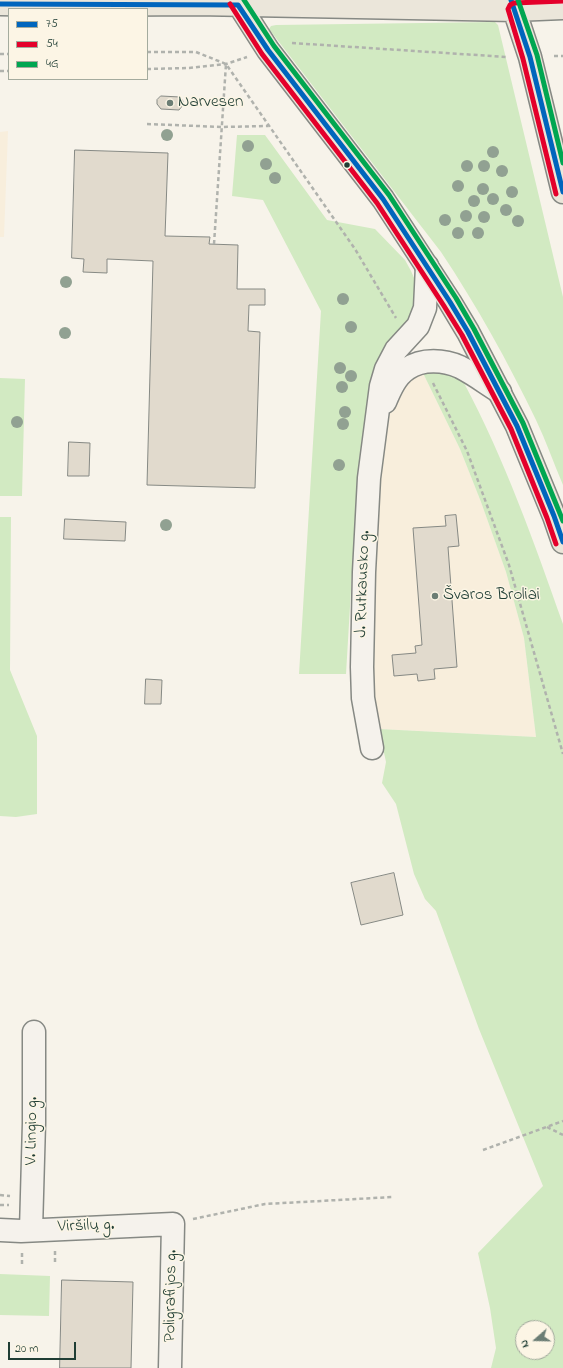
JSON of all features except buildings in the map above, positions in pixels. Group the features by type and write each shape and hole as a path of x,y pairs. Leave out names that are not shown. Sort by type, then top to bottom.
{"main road":[{"path":"379,7 400,0"},
{"path":"236,2 268,50 382,199 461,320 517,426 554,516 563,542"},
{"path":"0,4 236,2 379,7 513,5 563,8"},
{"path":"513,5 530,57 563,192"}],"street":[{"name":"J. Rutkausko g.","path":"372,748 363,698 362,667 364,572 369,478 381,386 386,369 396,350 418,326 425,308 427,266"},
{"name":"J. Rutkausko g.","path":"377,419 389,392 399,376 407,368 422,362 444,361 460,367 500,392"},
{"name":"V. Lingio g.","path":"31,1230 34,1122 34,1032"},
{"name":"Viršilų g.","path":"0,1230 173,1224"},
{"name":"Poligrafijos g.","path":"170,1368 173,1224"}],"path":[{"path":"148,69 189,68 226,64 293,43 499,58"},
{"path":"148,52 196,52 226,64 355,249 408,337"},
{"path":"214,244 226,64"},
{"path":"147,124 222,127 268,126"},
{"path":"422,362 467,451 486,501 509,565 563,754"},
{"path":"483,1150 563,1121"},
{"path":"547,1127 563,1135"},
{"path":"173,1224 265,1204 393,1197"}],"shaded area":[{"path":"8,131 4,237 0,237 0,132"},
{"path":"422,371 460,449 506,572 524,638 536,737 379,729 374,704 370,669 374,557 382,445 398,387"}],"green space":[{"path":"495,22 498,25 563,297 563,485 540,428 525,398 492,334 454,272 441,252 269,29 271,26 276,25"},
{"path":"237,135 265,135 327,220 375,229 405,260 416,282 414,312 373,387 362,438 357,488 346,674 299,674 321,311 263,200 232,196"},
{"path":"422,371 453,374 464,383 506,471 563,624 563,1368 491,1368 496,1348 490,1308 478,1253 543,1186 479,1029 436,911 425,899 414,874 396,804 382,783 386,762 379,729 536,737 524,638 506,572 460,449"},
{"path":"0,378 25,379 22,496 0,496"},
{"path":"0,517 11,517 10,670 37,736 37,814 16,817 0,816"},
{"path":"0,1274 50,1276 49,1316 0,1315"}],"transit line":[{"name":"4G","path":"244,0 274,46 389,195 456,298 474,329 523,423 563,521"},
{"name":"75","path":"511,0 530,57 563,192"},
{"name":"4G","path":"518,0 537,55 563,163"},
{"name":"54","path":"556,194 523,59 508,9 510,5 514,3 563,1"},
{"name":"75","path":"0,4 238,5 268,50 383,199 450,302 468,332 517,426 554,516 563,542"},
{"name":"54","path":"230,4 262,54 377,203 462,335 511,429 556,544"}],"place":[{"name":"Narvesen","path":"170,103"},
{"name":"Švaros Broliai","path":"435,596"}]}
